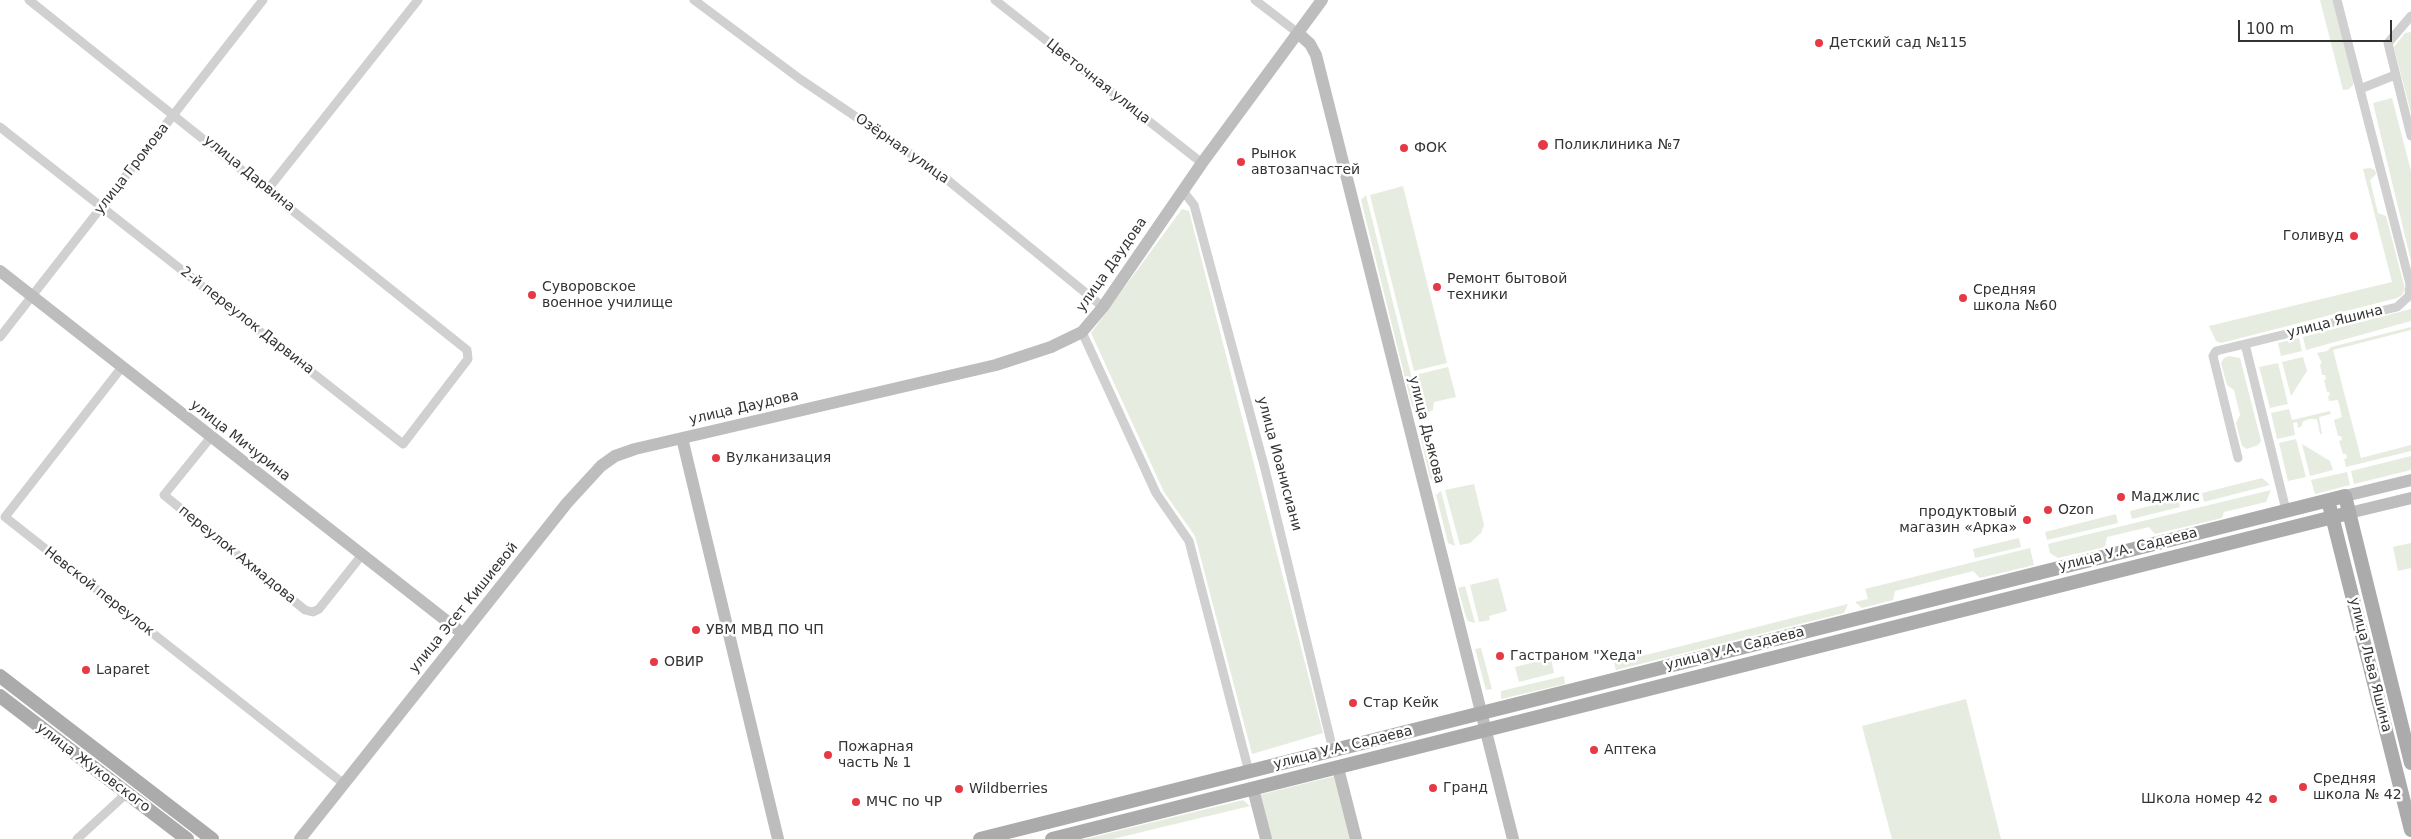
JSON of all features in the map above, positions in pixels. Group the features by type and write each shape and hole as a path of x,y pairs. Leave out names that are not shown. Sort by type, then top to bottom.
{"main road":[{"name":"улица У.А. Садаева","path":"980,839 2345,496"},
{"name":"улица Льва Яшина","path":"2345,496 2411,763"},
{"name":"улица Льва Яшина","path":"2328,500 2411,830"},
{"name":"улица У.А. Садаева","path":"1052,839 2349,513"},
{"path":"0,676 212,839"},
{"name":"улица Жуковского","path":"0,696 187,839"}],"street":[{"name":"улица Дарвина","path":"29,0 268,189 467,350"},
{"name":"улица Громова","path":"0,337 175,116 263,0"},
{"path":"268,189 418,0"},
{"name":"Озёрная улица","path":"694,0 800,79 939,173 1103,307"},
{"name":"Цветочная улица","path":"995,0 1202,163"},
{"path":"1254,0 1298,33"},
{"name":"улица Даудова","path":"682,438 996,365 1051,348 1082,332 1103,307 1202,163 1322,0"},
{"name":"улица Яшина","path":"2245,344 2397,307 2409,296 2410,284 2337,0"},
{"path":"2411,16 2388,43 2411,136"},
{"name":"улица Дьякова","path":"1298,33 1310,44 1316,55 1513,839"},
{"path":"2360,89 2395,74"},
{"name":"2-й переулок Дарвина","path":"0,127 403,444 468,359 467,350"},
{"name":"улица Иоанисиани","path":"1183,191 1194,205 1265,469 1332,750"},
{"name":"улица Мичурина","path":"0,271 361,556 462,633"},
{"path":"1082,332 1156,493 1189,541 1249,772"},
{"path":"2238,458 2213,356 2216,351 2245,344 2286,510"},
{"name":"Невской переулок","path":"122,366 5,517 344,784"},
{"name":"переулок Ахмадова","path":"211,437 164,496 305,610 313,612 319,609 361,556"},
{"path":"682,438 778,839"},
{"name":"улица Эсет Кишиевой","path":"300,839 462,633 567,503 601,466 615,456 635,448 682,438"},
{"path":"2345,496 2411,480"},
{"path":"2349,513 2411,498"},
{"path":"1338,768 1356,839"},
{"path":"1253,789 1266,839"},
{"path":"77,839 127,793"}],"shaded area":[{"path":"2320,0 2333,0 2354,79 2353,85 2349,89 2343,90"},
{"path":"2411,32 2411,113 2394,47 2405,33"},
{"path":"2392,98 2411,171 2411,261 2373,103"},
{"path":"2370,168 2375,170 2376,174 2370,180 2378,213 2386,216 2405,289 2402,295 2397,298 2221,343 2216,341 2209,326 2392,282 2363,169"},
{"path":"1403,186 1447,363 1414,371 1370,195"},
{"path":"1366,195 1421,415 1412,406 1361,200"},
{"path":"1182,209 1189,211 1323,733 1252,754 1195,536 1164,492 1091,333"},
{"path":"2411,309 2411,321 2306,350 2303,337"},
{"path":"2411,327 2411,330 2333,350 2361,458 2411,445 2411,451 2346,467 2344,459 2347,458 2346,454 2343,454 2339,441 2342,440 2341,436 2338,436 2334,420 2342,417 2338,400 2329,401 2328,396 2330,395 2327,392 2324,380 2326,379 2325,375 2322,375 2320,364 2322,363 2317,353 2327,351 2331,347"},
{"path":"2299,338 2302,351 2281,356 2278,343"},
{"path":"2229,356 2240,358 2261,441 2258,445 2247,449 2242,446 2236,423 2240,415 2234,390 2227,385 2221,363 2224,358"},
{"path":"2303,357 2307,371 2291,396 2282,362"},
{"path":"2278,363 2288,404 2270,408 2259,367"},
{"path":"1448,367 1456,397 1434,402 1433,410 1425,414 1415,375"},
{"path":"2289,409 2292,420 2330,411 2331,414 2319,417 2322,434 2320,434 2317,419 2309,419 2302,422 2302,426 2298,428 2297,422 2293,423 2295,435 2277,439 2271,413"},
{"path":"1424,425 1437,475 1434,483 1430,478 1420,434"},
{"path":"2296,439 2306,477 2288,481 2279,443"},
{"path":"2302,444 2330,461 2333,470 2310,476"},
{"path":"2411,456 2411,470 2354,484 2351,471"},
{"path":"2347,472 2350,485 2315,494 2311,480"},
{"path":"2262,478 2270,485 2204,502 2202,493"},
{"path":"1474,484 1484,525 1481,533 1470,543 1460,545 1445,490"},
{"path":"2271,490 2266,502 2224,512 2222,518 2155,534 2149,527 2107,537 2105,547 2058,558 2050,553 2048,544"},
{"path":"1441,491 1455,546 1448,543 1436,495"},
{"path":"2178,499 2180,507 2132,519 2130,511"},
{"path":"2116,514 2118,523 2047,540 2045,532"},
{"path":"2019,538 2021,547 1975,558 1973,549"},
{"path":"2411,543 2411,568 2398,571 2393,547"},
{"path":"2030,548 2034,565 1980,578 1973,571 1895,591 1893,600 1862,608 1855,602 1868,599 1865,589"},
{"path":"1498,578 1507,611 1489,616 1490,620 1479,622 1470,585"},
{"path":"1465,586 1475,623 1468,621 1465,614 1458,588"},
{"path":"1848,604 1844,613 1616,670 1614,663"},
{"path":"1481,648 1492,689 1486,690 1475,649"},
{"path":"1551,658 1554,673 1519,682 1515,667"},
{"path":"1564,676 1565,684 1501,699 1501,691"},
{"path":"1966,699 2001,839 1892,839 1862,726"},
{"path":"1335,776 1351,839 1270,839 1259,795"},
{"path":"1243,800 1250,806 1113,839 1085,839"}],"place":[{"name":"Детский сад №115","path":"1819,43"},
{"name":"Поликлиника №7","path":"1543,145"},
{"name":"ФОК","path":"1404,148"},
{"name":"Рынок автозапчастей","path":"1241,162"},
{"name":"Голивуд","path":"2354,236"},
{"name":"Ремонт бытовой техники","path":"1437,287"},
{"name":"Суворовское военное училище","path":"532,295"},
{"name":"Средняя школа №60","path":"1963,298"},
{"name":"Вулканизация","path":"716,458"},
{"name":"Маджлис","path":"2121,497"},
{"name":"Ozon","path":"2048,510"},
{"name":"продуктовый магазин «Арка»","path":"2027,520"},
{"name":"УВМ МВД ПО ЧП","path":"696,630"},
{"name":"Гастраном \"Хеда\"","path":"1500,656"},
{"name":"ОВИР","path":"654,662"},
{"name":"Laparet","path":"86,670"},
{"name":"Стар Кейк","path":"1353,703"},
{"name":"Аптека","path":"1594,750"},
{"name":"Пожарная часть № 1","path":"828,755"},
{"name":"Средняя школа № 42","path":"2303,787"},
{"name":"Гранд","path":"1433,788"},
{"name":"Wildberries","path":"959,789"},
{"name":"Школа номер 42","path":"2273,799"},
{"name":"МЧС по ЧР","path":"856,802"}]}
